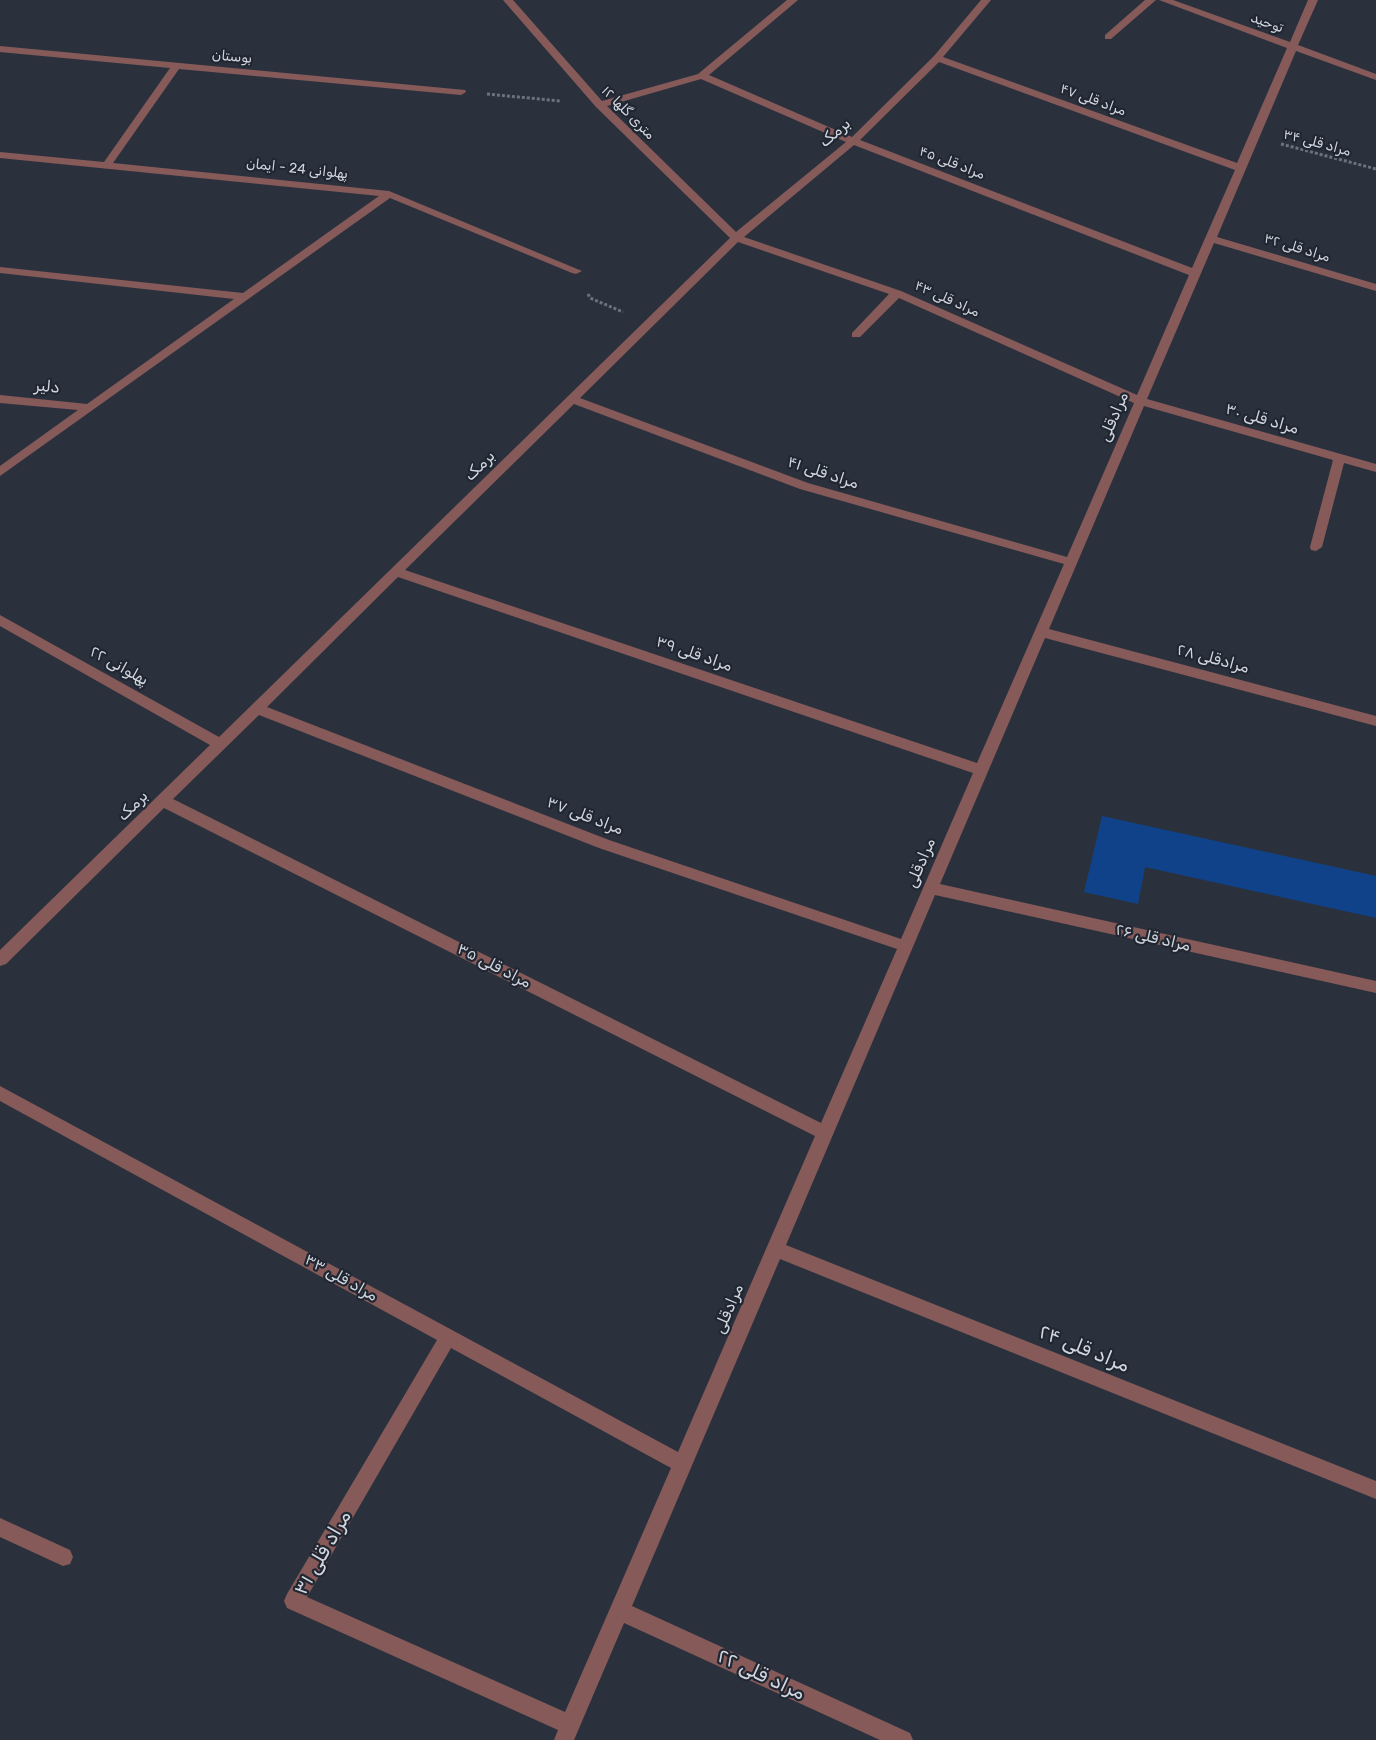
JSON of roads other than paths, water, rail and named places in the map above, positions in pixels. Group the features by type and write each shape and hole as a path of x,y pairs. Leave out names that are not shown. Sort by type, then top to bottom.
{"street":[{"name":"۱۲ متری گلها","path":"508,0 600,105 736,238"},
{"path":"600,105 702,76 793,0"},
{"name":"برمک","path":"0,960 736,238 853,141 937,58 986,0"},
{"path":"1108,37 1151,0"},
{"name":"توحید","path":"1164,0 1376,77"},
{"name":"مرادقلی","path":"567,1732 1312,0"},
{"name":"بوستان","path":"0,49 461,92"},
{"name":"مراد قلی ۴۷","path":"937,58 1240,168"},
{"path":"107,165 176,66"},
{"name":"مراد قلی ۴۵","path":"702,76 853,141 1195,273"},
{"name":"پهلوانی 24 - ایمان","path":"0,155 389,194 576,271"},
{"path":"0,472 389,194"},
{"name":"مراد قلی ۳۲","path":"1210,237 1376,288"},
{"name":"مراد قلی ۴۳","path":"736,238 897,293 1140,401"},
{"path":"0,270 245,297"},
{"path":"856,335 897,293"},
{"name":"دلیر","path":"0,399 90,408"},
{"name":"مراد قلی ۴۱","path":"571,399 804,486 1071,562"},
{"name":"مراد قلی ۳۰","path":"1140,401 1376,468"},
{"path":"1316,547 1339,459"},
{"name":"مراد قلی ۳۹","path":"396,572 981,770"},
{"name":"پهلوانی ۲۲","path":"0,620 220,744"},
{"name":"مرادقلی ۲۸","path":"1041,632 1376,721"},
{"name":"مراد قلی ۳۷","path":"256,708 604,844 905,946"},
{"name":"مراد قلی ۳۵","path":"162,800 825,1133"},
{"name":"مراد قلی ۲۶","path":"930,888 1376,987"},
{"name":"مراد قلی ۳۳","path":"0,1092 682,1464"},
{"name":"مراد قلی ۲۴","path":"775,1249 1376,1490"},
{"name":"مراد قلی ۳۱","path":"448,1336 294,1601 567,1732"},
{"path":"0,1527 63,1557"},
{"name":"مراد قلی ۲۲","path":"620,1611 903,1740"}]}
